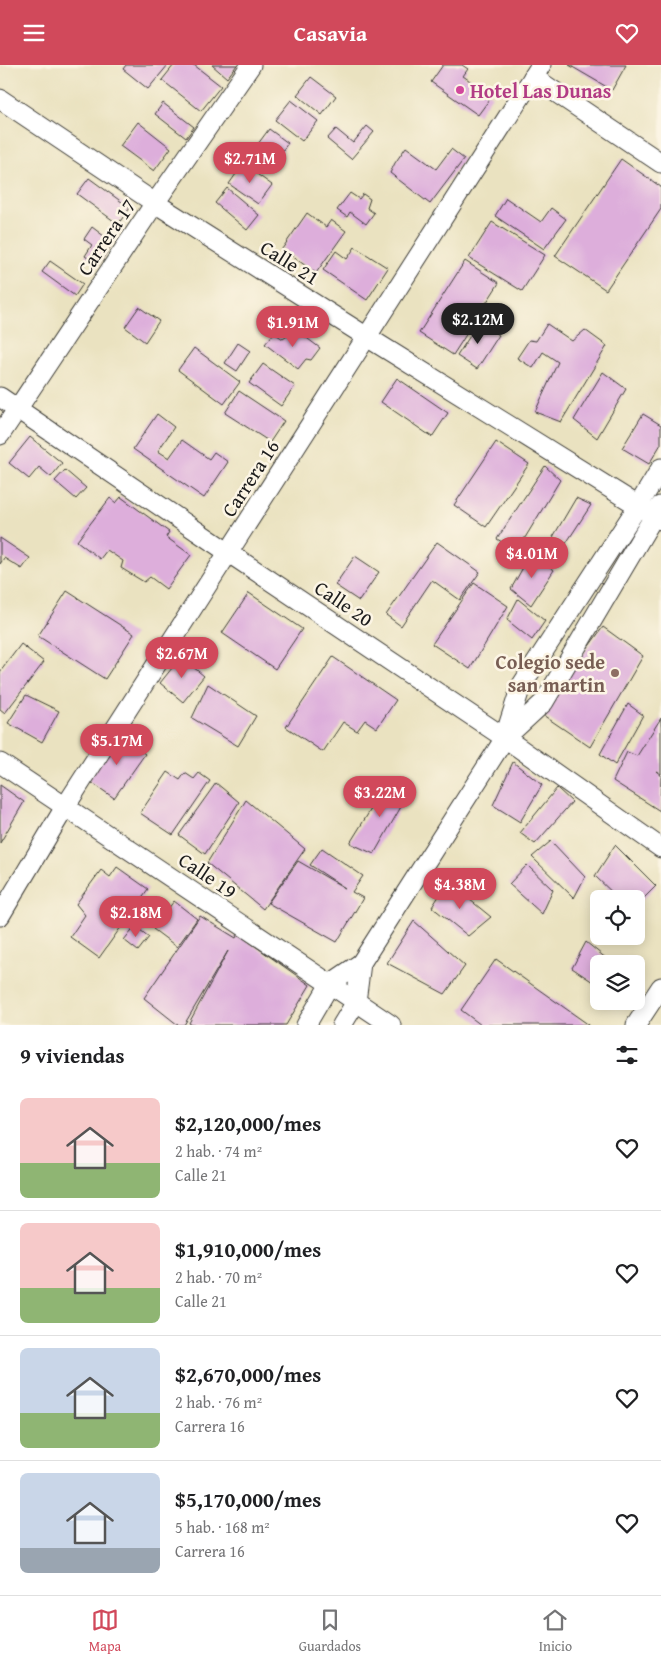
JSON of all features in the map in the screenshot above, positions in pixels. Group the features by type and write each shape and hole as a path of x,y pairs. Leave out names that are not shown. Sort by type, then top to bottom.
{"street":[{"name":"Carrera 17","path":"0,435 155,203 251,65"},
{"path":"537,71 661,163"},
{"name":"Carrera 16","path":"0,916 65,807 537,71"},
{"name":"Calle 21","path":"0,99 155,203 367,337 638,506 659,514"},
{"name":"Calle 20","path":"0,397 505,738 661,848"},
{"path":"505,738 520,686 661,469"},
{"path":"306,1025 330,984 361,963 505,738 544,701 659,514"},
{"name":"Calle 19","path":"0,763 391,1025"},
{"path":"342,1025 356,1001 361,963"},
{"path":"636,1025 661,987"}],"building":[{"path":"126,65 168,65 148,89 123,69"},
{"path":"174,65 194,65 221,86 201,111 162,80"},
{"path":"212,65 237,65 227,78"},
{"path":"443,65 462,65 468,69 463,76 492,96 478,115 431,82"},
{"path":"569,65 626,65 612,90"},
{"path":"311,77 336,96 322,115 297,95"},
{"path":"291,100 318,121 302,141 275,120"},
{"path":"163,103 194,127 186,138 155,114"},
{"path":"138,122 171,148 154,171 120,146"},
{"path":"367,126 374,132 351,159 327,139 336,129 353,143"},
{"path":"269,129 288,143 271,166 252,152"},
{"path":"406,147 436,169 451,149 464,159 430,204 390,173"},
{"path":"621,159 661,187 661,209 606,290 555,256"},
{"path":"243,164 272,185 258,204 229,184"},
{"path":"89,178 130,208 118,224 77,194"},
{"path":"227,188 259,215 247,230 215,203"},
{"path":"350,193 359,199 363,194 370,199 367,208 374,213 366,224 350,212 347,217 337,210"},
{"path":"506,198 541,222 551,208 566,219 544,249 495,216"},
{"path":"307,213 326,227 331,220 346,231 316,273 282,249"},
{"path":"492,222 545,255 522,291 469,258"},
{"path":"92,227 113,243 98,265 85,256 92,245 84,239"},
{"path":"355,247 388,268 367,300 323,270 336,251 347,259"},
{"path":"50,261 83,284 75,296 42,272"},
{"path":"465,261 499,283 453,355 419,333"},
{"path":"139,307 159,321 145,342 125,327"},
{"path":"479,322 499,335 477,369 457,356"},
{"path":"547,324 572,341 585,330 607,346 561,422 535,412 558,362 543,352 533,368 517,358 529,340 536,341"},
{"path":"296,330 320,348 311,360 306,359 298,369 265,344 274,333 283,339"},
{"path":"238,343 250,351 237,371 225,363"},
{"path":"194,348 240,382 224,404 178,370"},
{"path":"263,364 295,386 281,406 249,383"},
{"path":"603,372 626,389 597,438 574,420"},
{"path":"397,378 448,413 432,437 381,402"},
{"path":"239,391 284,421 270,442 225,413"},
{"path":"157,414 174,427 158,451 169,458 182,440 209,459 214,452 228,462 204,498 133,449"},
{"path":"643,414 661,425 661,444 649,464 622,448"},
{"path":"30,437 62,463 51,477 39,467 29,479 9,463"},
{"path":"496,442 529,464 486,527 454,505"},
{"path":"545,466 560,480 517,551 497,539"},
{"path":"65,470 86,488 76,499 55,481"},
{"path":"121,497 169,532 166,537 191,555 166,589 150,577 144,582 121,568 123,561 107,550 100,559 77,541 110,498 116,503"},
{"path":"576,498 591,505 565,545 553,537"},
{"path":"0,538 30,558 22,569 4,558 0,564"},
{"path":"437,542 480,572 460,600 432,580 401,626 386,615"},
{"path":"531,553 554,570 531,605 511,589"},
{"path":"355,556 379,572 359,601 335,585"},
{"path":"474,583 508,606 470,669 432,644"},
{"path":"67,591 134,634 105,679 38,636"},
{"path":"249,593 302,629 275,669 222,633"},
{"path":"518,599 545,621 532,640 507,620"},
{"path":"603,627 643,656 590,747 540,713"},
{"path":"21,644 44,662 5,713 0,709 0,672"},
{"path":"181,657 204,676 183,702 160,683"},
{"path":"333,657 396,700 377,728 365,720 357,731 343,722 323,752 286,727"},
{"path":"208,684 256,716 238,746 192,718"},
{"path":"26,695 59,711 42,742 8,723"},
{"path":"628,704 643,715 615,765 600,754"},
{"path":"661,718 661,774 656,771 661,775 660,811 613,781 627,752 637,756"},
{"path":"119,734 145,754 114,798 88,780"},
{"path":"513,762 542,785 520,822 493,805"},
{"path":"168,772 180,780 185,773 194,779 199,773 210,781 173,835 140,813"},
{"path":"389,780 410,791 374,854 350,843"},
{"path":"216,783 239,802 205,854 179,835"},
{"path":"0,785 24,802 0,843"},
{"path":"557,788 572,802 535,844 520,833"},
{"path":"246,800 305,849 263,909 207,863"},
{"path":"551,841 585,877 574,898 532,857"},
{"path":"615,845 656,886 645,897 645,890 610,890 595,876"},
{"path":"322,848 363,876 352,892 363,898 337,942 268,903 298,861 345,888 310,865"},
{"path":"527,865 553,890 542,914 509,884"},
{"path":"117,867 148,889 99,958 70,937 85,915 76,904 101,870 110,877"},
{"path":"448,882 491,917 468,936 432,907"},
{"path":"174,901 197,919 177,947 153,929"},
{"path":"200,916 236,938 238,934 310,985 286,1025 192,1025 189,1023 228,951 184,1025 178,1025 144,998"},
{"path":"414,921 465,966 445,994 387,963"},
{"path":"135,926 149,937 138,951 124,940"},
{"path":"586,942 602,955 590,955 590,980 572,968"},
{"path":"496,959 589,1025 481,1025 461,1010"}],"place":[{"name":"Hotel Las Dunas","path":"460,90"},
{"name":"Colegio sede san martin","path":"615,673"}]}
